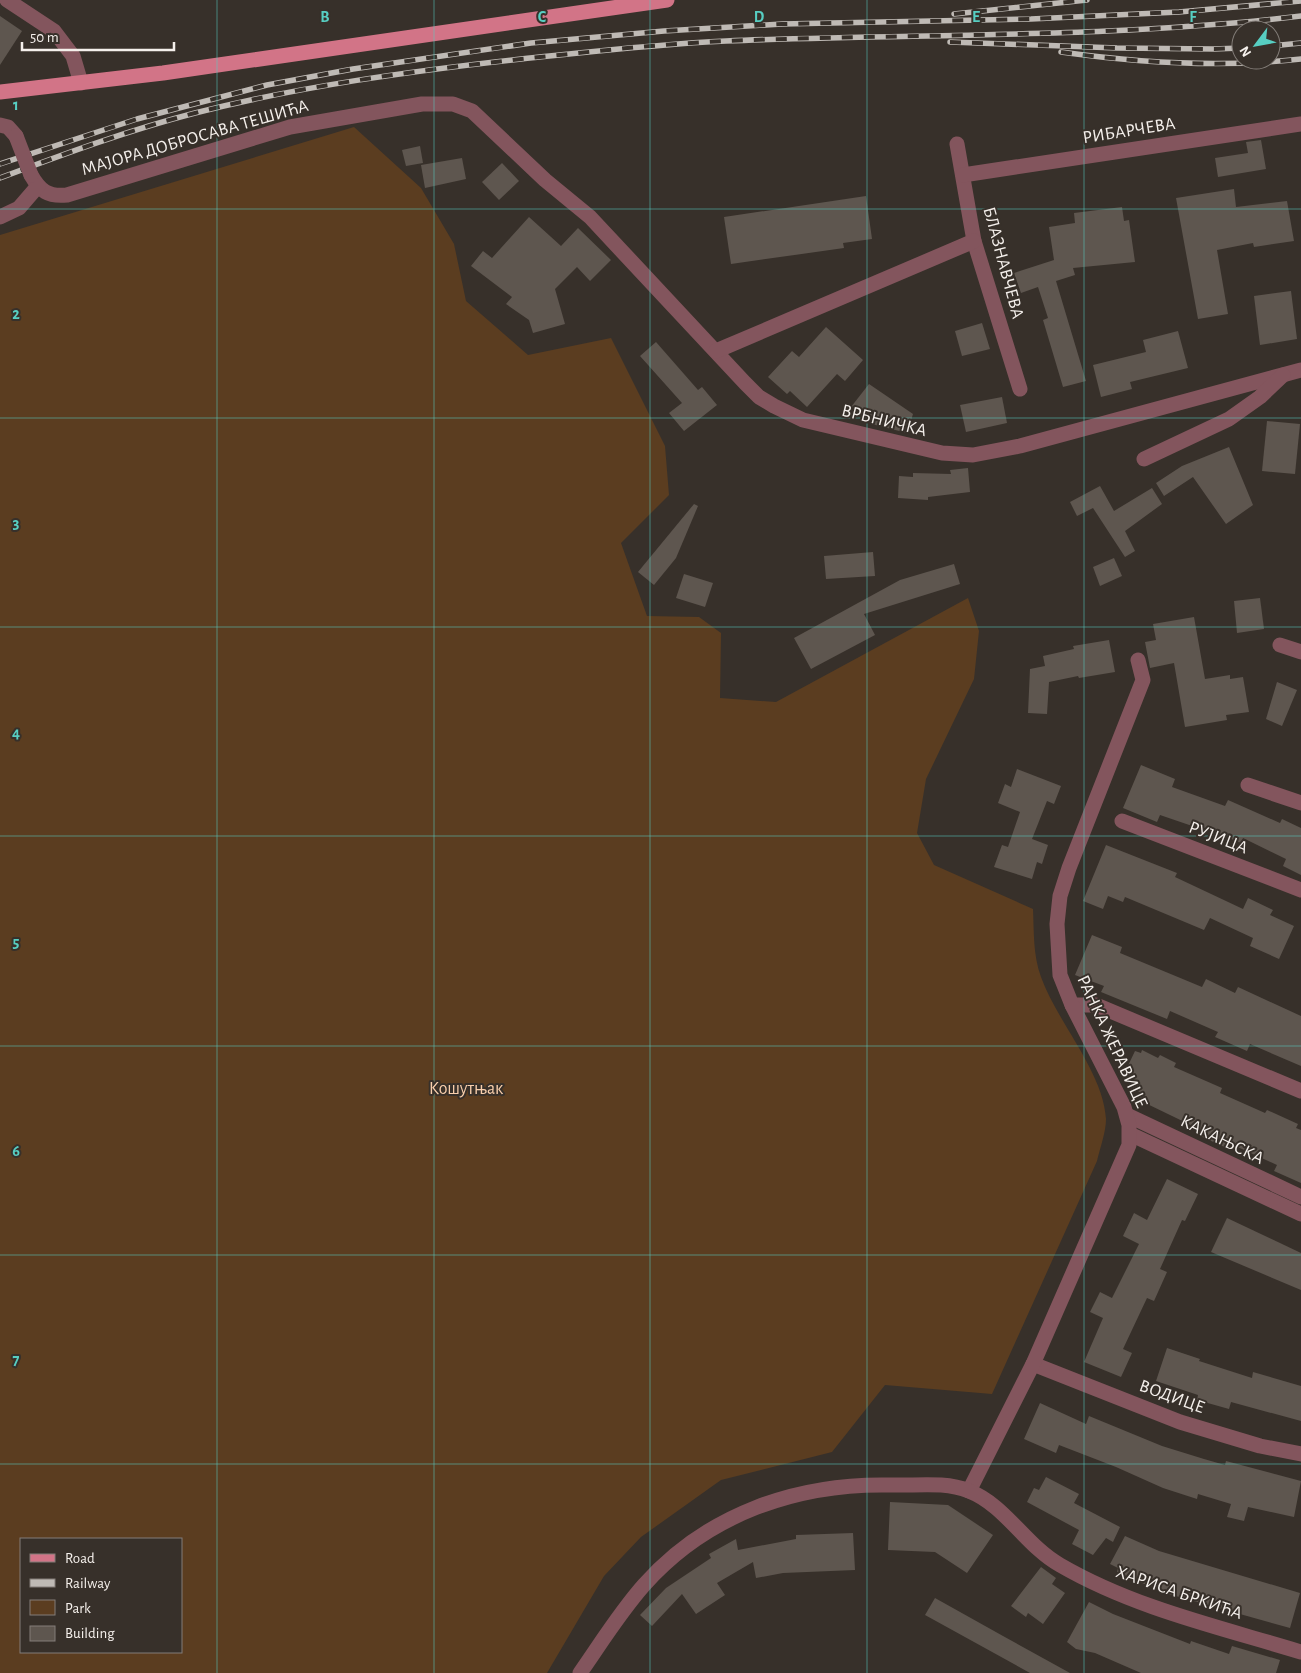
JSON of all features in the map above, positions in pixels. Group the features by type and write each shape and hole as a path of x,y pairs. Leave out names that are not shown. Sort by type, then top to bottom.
{"main road":[{"path":"0,92 173,72 667,0"}],"street":[{"path":"7,0 54,31 73,56 81,83"},
{"name":"МАЈОРА ДОБРОСАВА ТЕШИЋА","path":"34,181 45,193 55,196 67,195 290,127 401,106 442,103 461,106 472,111 545,180"},
{"name":"РИБАРЧЕВА","path":"963,175 1301,124"},
{"path":"0,125 8,127 16,136 34,181 18,208 0,216"},
{"name":"БЛАЗНАВЧЕВА","path":"957,144 974,240 1020,389"},
{"name":"ВРБНИЧКА","path":"545,180 583,210 608,235 759,397 788,414 889,442 958,455 994,452 1301,370"},
{"path":"716,350 974,240"},
{"path":"1144,459 1229,419 1260,397 1284,374"},
{"path":"1280,645 1301,652"},
{"name":"РАНКА ЖЕРАВИЦЕ","path":"969,1491 1033,1364 1125,1157 1130,1134 1127,1115 1072,1005 1060,975 1057,924 1060,896 1069,868 1143,680 1138,660"},
{"path":"1248,785 1301,803"},
{"name":"РУЈИЦА","path":"1122,821 1301,890"},
{"path":"1072,1005 1096,1005 1301,1091"},
{"name":"КАКАЊСКА","path":"1127,1115 1301,1197"},
{"name":"КАКАЊСКА","path":"1130,1134 1301,1214"},
{"name":"ВОДИЦЕ","path":"1033,1364 1180,1422 1260,1446 1301,1454"},
{"name":"ХАРИСА БРКИЋА","path":"580,1673 616,1620 646,1583 708,1530 752,1508 797,1493 838,1486 925,1484 969,1491 995,1507 1037,1550 1059,1565 1104,1588 1152,1608 1301,1652"}],"green space":[{"name":"Кошутњак","path":"354,127 421,188 454,244 466,301 528,355 611,338 665,446 669,495 621,543 647,616 699,617 721,633 720,698 776,702 968,598 979,631 974,679 926,779 917,833 934,865 1033,909 1035,952 1038,969 1048,994 1097,1083 1106,1119 1104,1135 1097,1161 992,1394 885,1385 832,1452 721,1480 641,1537 604,1576 547,1673 0,1673 0,235"}],"building":[{"path":"0,16 22,31 0,65"},
{"path":"1261,140 1266,169 1218,177 1215,158 1248,153 1246,142"},
{"path":"420,146 423,163 406,166 402,150"},
{"path":"462,158 466,179 425,188 421,165"},
{"path":"502,163 519,181 499,200 482,182"},
{"path":"1234,189 1236,207 1287,201 1294,241 1254,247 1253,243 1217,250 1228,314 1198,319 1176,198"},
{"path":"866,196 872,239 843,243 844,248 731,264 724,217"},
{"path":"1122,207 1124,221 1129,220 1135,262 1073,268 1075,275 1056,281 1086,381 1063,387 1043,320 1048,318 1038,287 1021,293 1014,273 1054,260 1049,227 1075,223 1074,213"},
{"path":"529,217 561,246 578,228 611,260 590,281 577,267 555,289 565,324 533,333 529,320 506,304 512,297 471,266 483,251 492,258"},
{"path":"1291,291 1297,339 1260,345 1254,296"},
{"path":"982,323 990,349 962,356 955,331"},
{"path":"826,327 863,360 845,381 837,374 807,407 790,391 787,394 768,377 792,351 799,357"},
{"path":"1178,331 1188,368 1130,382 1132,389 1101,397 1093,365 1146,352 1143,340"},
{"path":"656,342 698,390 702,387 717,405 684,431 669,413 682,403 640,356"},
{"path":"869,384 913,414 907,433 872,424 851,407"},
{"path":"1002,397 1007,423 966,432 960,405"},
{"path":"1267,421 1300,424 1295,474 1262,471"},
{"path":"1229,447 1253,505 1226,524 1193,477 1164,496 1156,483 1182,466"},
{"path":"968,468 970,492 928,497 928,500 898,498 899,476 913,477 913,473 951,474 950,470"},
{"path":"1100,486 1114,511 1152,488 1162,504 1125,531 1135,551 1125,557 1093,508 1077,516 1070,502"},
{"path":"694,504 698,506 676,558 654,585 638,572"},
{"path":"873,552 875,576 826,579 824,556"},
{"path":"1114,558 1122,576 1100,586 1093,567"},
{"path":"954,564 960,584 864,614 875,635 811,669 794,638 900,580"},
{"path":"684,574 713,583 705,607 676,598"},
{"path":"1260,598 1264,629 1237,633 1234,601"},
{"path":"1194,617 1205,679 1230,675 1230,679 1243,677 1249,712 1226,715 1227,720 1185,727 1174,663 1150,668 1145,642 1156,640 1153,624"},
{"path":"1109,640 1115,672 1079,678 1078,676 1049,682 1047,714 1028,713 1030,669 1045,666 1043,656 1074,649 1073,646"},
{"path":"1277,682 1297,690 1282,726 1266,719"},
{"path":"1141,765 1175,779 1172,787 1225,806 1228,800 1280,823 1282,819 1301,828 1301,875 1283,866 1286,859 1243,838 1241,843 1202,827 1201,829 1160,815 1157,822 1123,808"},
{"path":"1017,769 1061,786 1054,804 1047,801 1032,839 1048,845 1042,864 1037,862 1032,879 994,867 1002,845 1008,847 1020,812 998,803 1005,784 1011,787"},
{"path":"1106,845 1177,873 1175,877 1243,909 1248,898 1273,910 1270,915 1294,926 1279,959 1250,946 1253,938 1210,918 1204,930 1125,897 1123,902 1108,896 1103,909 1083,901"},
{"path":"1092,935 1122,947 1120,953 1202,987 1206,979 1235,993 1238,987 1301,1016 1301,1066 1250,1044 1247,1051 1215,1037 1218,1032 1170,1011 1167,1019 1101,992 1104,986 1075,975"},
{"path":"1142,1050 1158,1058 1160,1055 1176,1063 1174,1067 1222,1088 1220,1093 1265,1113 1267,1110 1298,1124 1296,1128 1301,1130 1301,1183 1274,1171 1277,1165 1231,1144 1229,1149 1198,1135 1201,1130 1139,1100 1142,1093 1131,1088 1135,1080 1124,1074 1135,1051 1141,1053"},
{"path":"1167,1179 1198,1194 1185,1221 1182,1220 1160,1269 1167,1272 1154,1301 1147,1298 1123,1349 1132,1353 1121,1377 1084,1362 1103,1318 1090,1312 1100,1292 1112,1298 1139,1244 1123,1236 1134,1213 1147,1220"},
{"path":"1227,1218 1301,1253 1301,1290 1211,1252"},
{"path":"1167,1348 1200,1359 1199,1361 1252,1378 1253,1372 1301,1386 1301,1421 1231,1402 1229,1409 1197,1400 1198,1395 1156,1381"},
{"path":"1040,1403 1086,1424 1089,1416 1162,1446 1204,1459 1225,1465 1226,1461 1301,1481 1294,1517 1248,1507 1244,1521 1227,1517 1231,1504 1198,1494 1197,1499 1163,1488 1059,1445 1056,1453 1024,1439"},
{"path":"1046,1477 1079,1494 1074,1503 1120,1527 1113,1542 1106,1538 1093,1555 1072,1544 1079,1530 1027,1502 1034,1488 1039,1490"},
{"path":"890,1502 948,1505 993,1535 967,1573 935,1552 888,1550"},
{"path":"853,1533 855,1570 783,1573 756,1578 753,1562 717,1583 725,1595 696,1614 682,1594 652,1626 640,1615 666,1588 711,1558 709,1554 736,1539 738,1550 796,1539 796,1535"},
{"path":"1125,1536 1159,1551 1300,1593 1290,1628 1165,1593 1117,1572 1118,1568 1110,1564"},
{"path":"1041,1567 1056,1578 1052,1584 1065,1593 1043,1624 1028,1613 1026,1617 1011,1606"},
{"path":"935,1598 1070,1673 1030,1673 925,1615"},
{"path":"1089,1602 1113,1614 1190,1644 1191,1641 1229,1654 1232,1646 1280,1660 1276,1673 1141,1673 1095,1653 1076,1649 1067,1642"}],"railway":[{"path":"954,14 1087,0"},
{"path":"0,164 137,119 267,85 353,69 531,43 664,31 782,24 1031,19 1179,12 1301,1"},
{"path":"0,178 121,135 235,103 357,80 439,69 598,51 700,42 1085,32 1229,23 1301,16"},
{"path":"950,42 1117,48 1231,48"},
{"path":"1281,45 1301,43"},
{"path":"1061,52 1121,59 1211,64 1301,59"}]}
